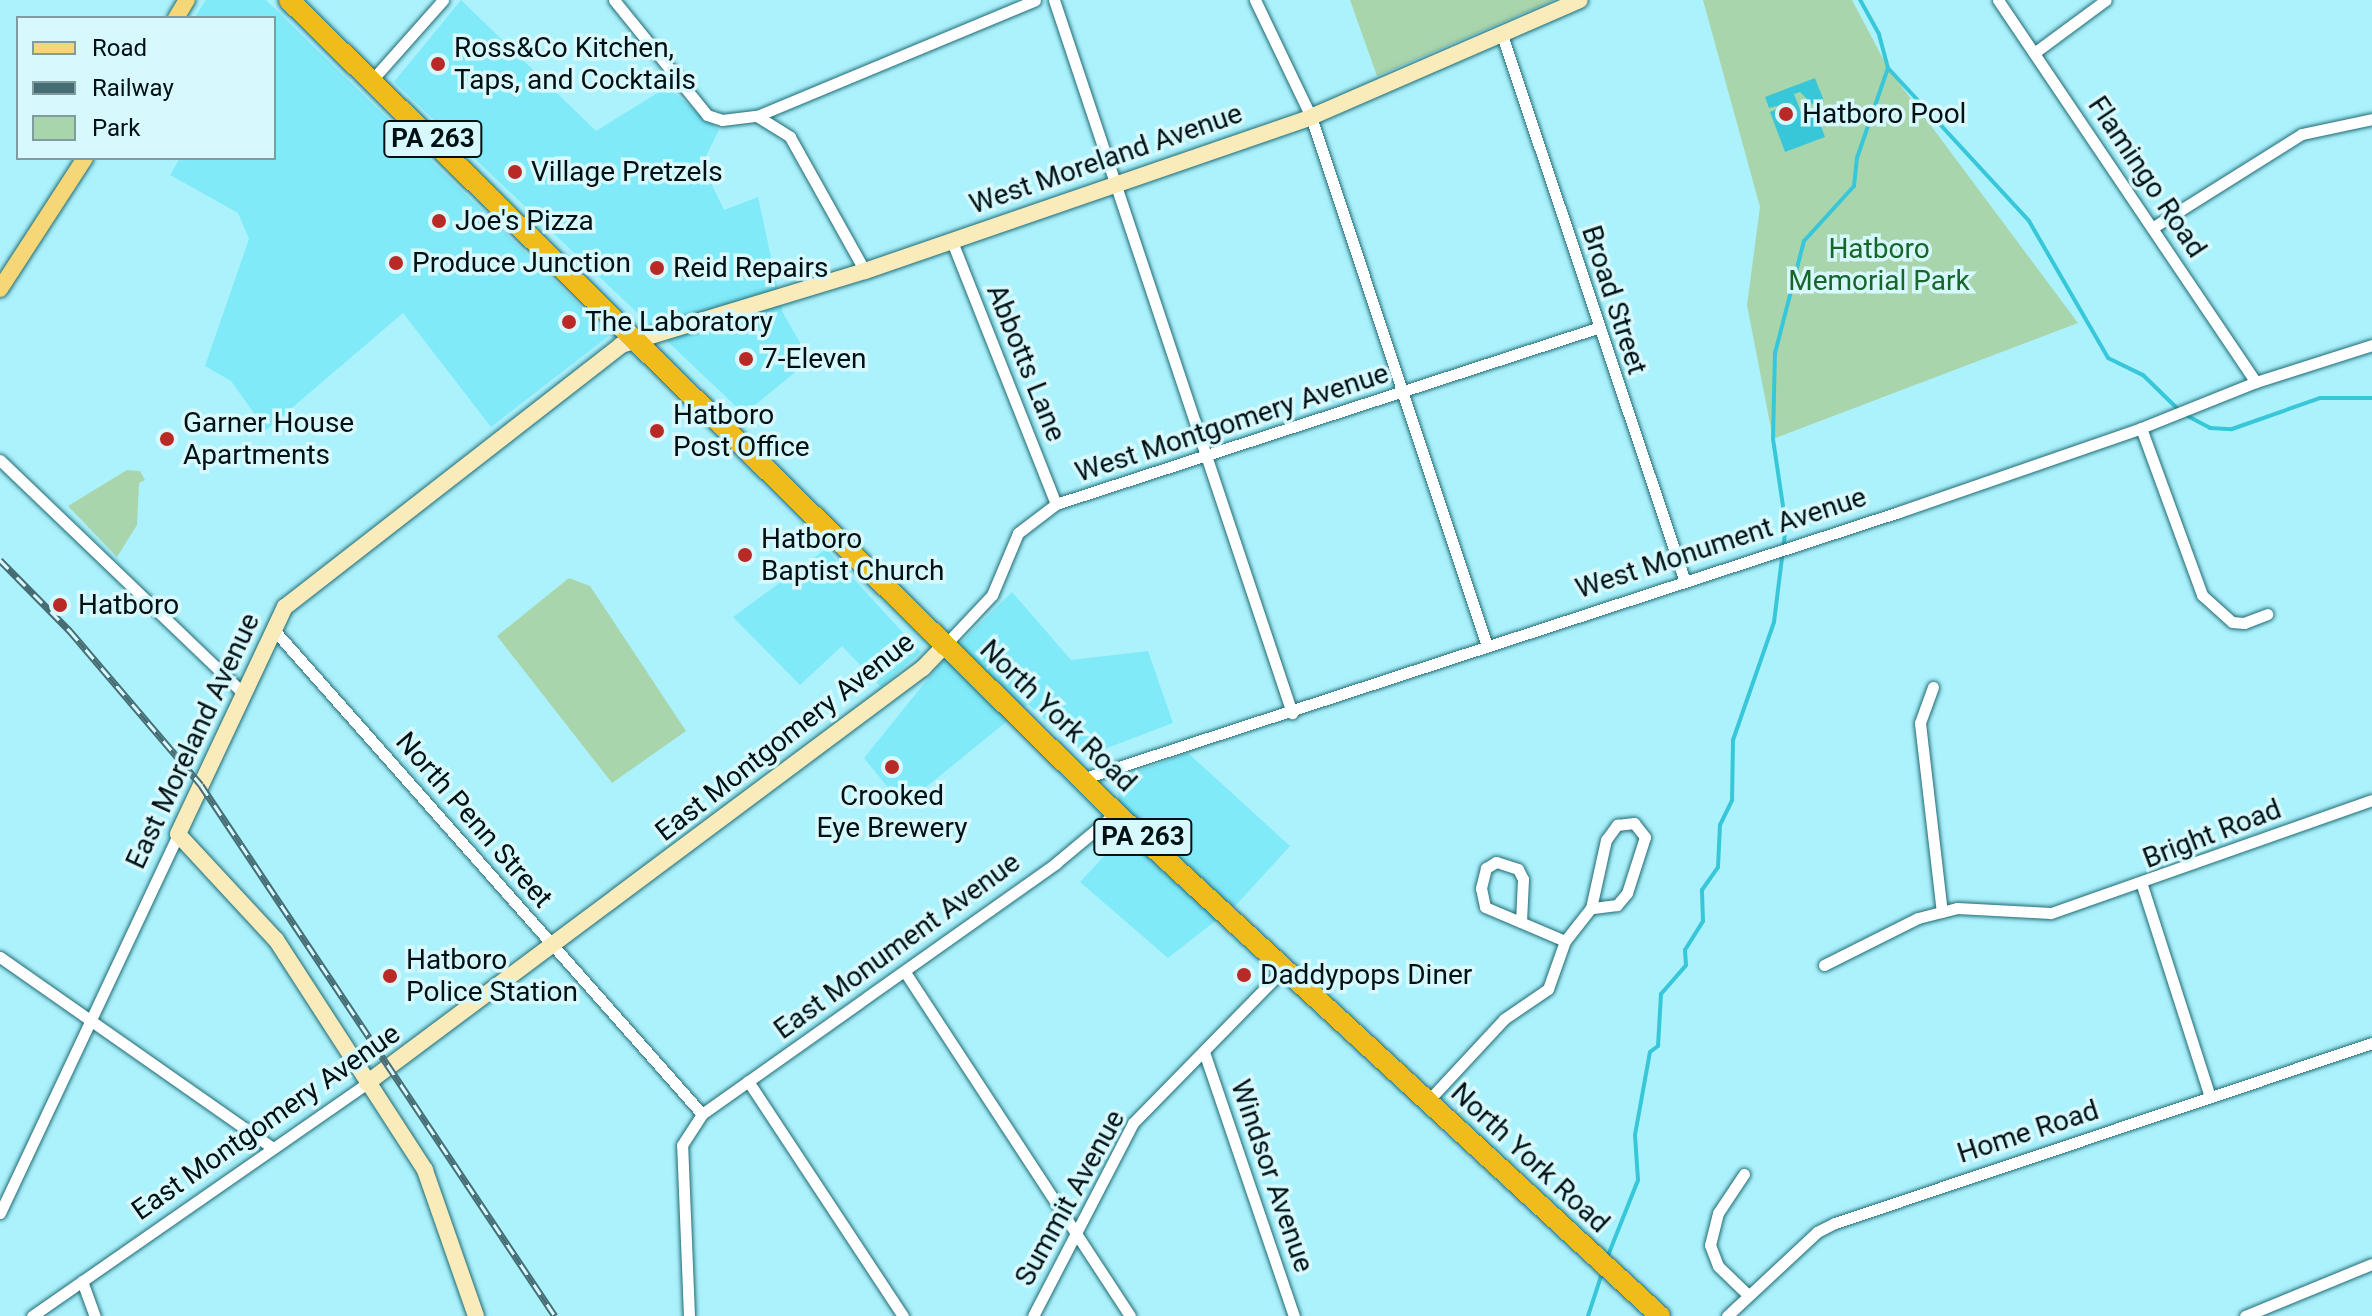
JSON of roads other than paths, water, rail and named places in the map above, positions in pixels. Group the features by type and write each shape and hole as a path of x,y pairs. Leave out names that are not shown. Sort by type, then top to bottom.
{"highway":[{"name":"PA 263","path":"289,0 639,340"},
{"name":"North York Road","path":"639,340 1116,813 1660,1316"}],"main road":[{"path":"0,289 84,160"}],"street":[{"path":"372,80 443,0"},
{"path":"614,0 707,115 722,120 757,116 1035,0"},
{"path":"1054,0 1118,183 1292,713"},
{"path":"1255,0 1311,117 1486,643"},
{"name":"West Moreland Avenue","path":"639,340 865,271 1311,117 1580,0"},
{"name":"Flamingo Road","path":"1998,0 2256,382"},
{"path":"2034,53 2106,0"},
{"name":"Broad Street","path":"1502,35 1597,328 1684,579"},
{"path":"757,116 790,137 865,271"},
{"path":"2152,228 2302,134 2372,119"},
{"name":"Abbotts Lane","path":"951,239 1056,504"},
{"name":"West Montgomery Avenue","path":"945,645 992,595 1018,533 1056,504 1597,328"},
{"name":"East Moreland Avenue","path":"0,1213 285,607 621,345 639,340"},
{"name":"West Monument Avenue","path":"1082,779 1292,713 1486,643 2141,428 2256,382 2372,345"},
{"path":"2141,428 2202,595 2232,622 2244,623 2267,614"},
{"path":"0,460 244,694"},
{"name":"North Penn Street","path":"274,630 702,1114"},
{"name":"East Montgomery Avenue","path":"32,1316 367,1083 554,947 923,668 945,645"},
{"path":"1933,687 1920,723 1942,912"},
{"name":"Bright Road","path":"2210,1097 2141,882 2372,800"},
{"name":"East Monument Avenue","path":"702,1114 905,972 1116,813"},
{"path":"1427,1102 1504,1019 1548,989 1565,941 1591,908 1606,840 1617,825 1634,823 1645,837 1627,893 1617,905 1591,908"},
{"path":"178,834 276,940 425,1170 476,1316"},
{"path":"1521,922 1523,879 1518,869 1496,862 1486,868 1481,888 1485,907 1565,941"},
{"path":"1824,965 1918,918 1957,908 2051,913 2141,882"},
{"path":"0,957 273,1148"},
{"name":"Summit Avenue","path":"1033,1316 1133,1123 1286,967"},
{"path":"905,972 1130,1316"},
{"name":"Home Road","path":"1727,1316 1747,1294 1835,1223 2372,1043"},
{"name":"Windsor Avenue","path":"1204,1052 1294,1316"},
{"path":"748,1081 903,1316"},
{"path":"689,1316 682,1145 702,1114"},
{"path":"1744,1174 1718,1213 1710,1245 1718,1266 1747,1294"},
{"path":"2245,1316 2372,1264"},
{"path":"82,1281 95,1316"}],"waterway":[{"path":"1607,1258 1638,1180 1635,1135 1650,1052 1658,1046 1661,994 1686,965 1685,950 1703,921 1702,890 1718,867 1720,825 1732,800 1733,740 1774,622 1786,526 1773,439 1775,353 1804,241 1854,186 1857,158 1888,68 1879,34 1860,0"},
{"path":"1888,68 2029,221 2108,358 2143,375 2182,413 2210,428 2232,429 2320,398 2372,398"},
{"path":"1588,1316 1603,1270"}],"railway":[{"path":"0,560 70,631 201,785 555,1316"}],"place":[{"name":"Ross&Co Kitchen, Taps, and Cocktails","path":"438,64"},
{"name":"Hatboro Pool","path":"1786,114"},
{"name":"Village Pretzels","path":"515,172"},
{"name":"Joe's Pizza","path":"439,221"},
{"name":"Produce Junction","path":"396,263"},
{"name":"Reid Repairs","path":"657,268"},
{"name":"The Laboratory","path":"569,322"},
{"name":"7-Eleven","path":"746,359"},
{"name":"Hatboro Post Office","path":"657,431"},
{"name":"Garner House Apartments","path":"167,439"},
{"name":"Hatboro Baptist Church","path":"745,555"},
{"name":"Hatboro","path":"60,605"},
{"name":"Crooked Eye Brewery","path":"892,767"},
{"name":"Daddypops Diner","path":"1244,975"},
{"name":"Hatboro Police Station","path":"390,976"}],"park label":[{"name":"Hatboro Memorial Park","path":"1879,265"}]}
